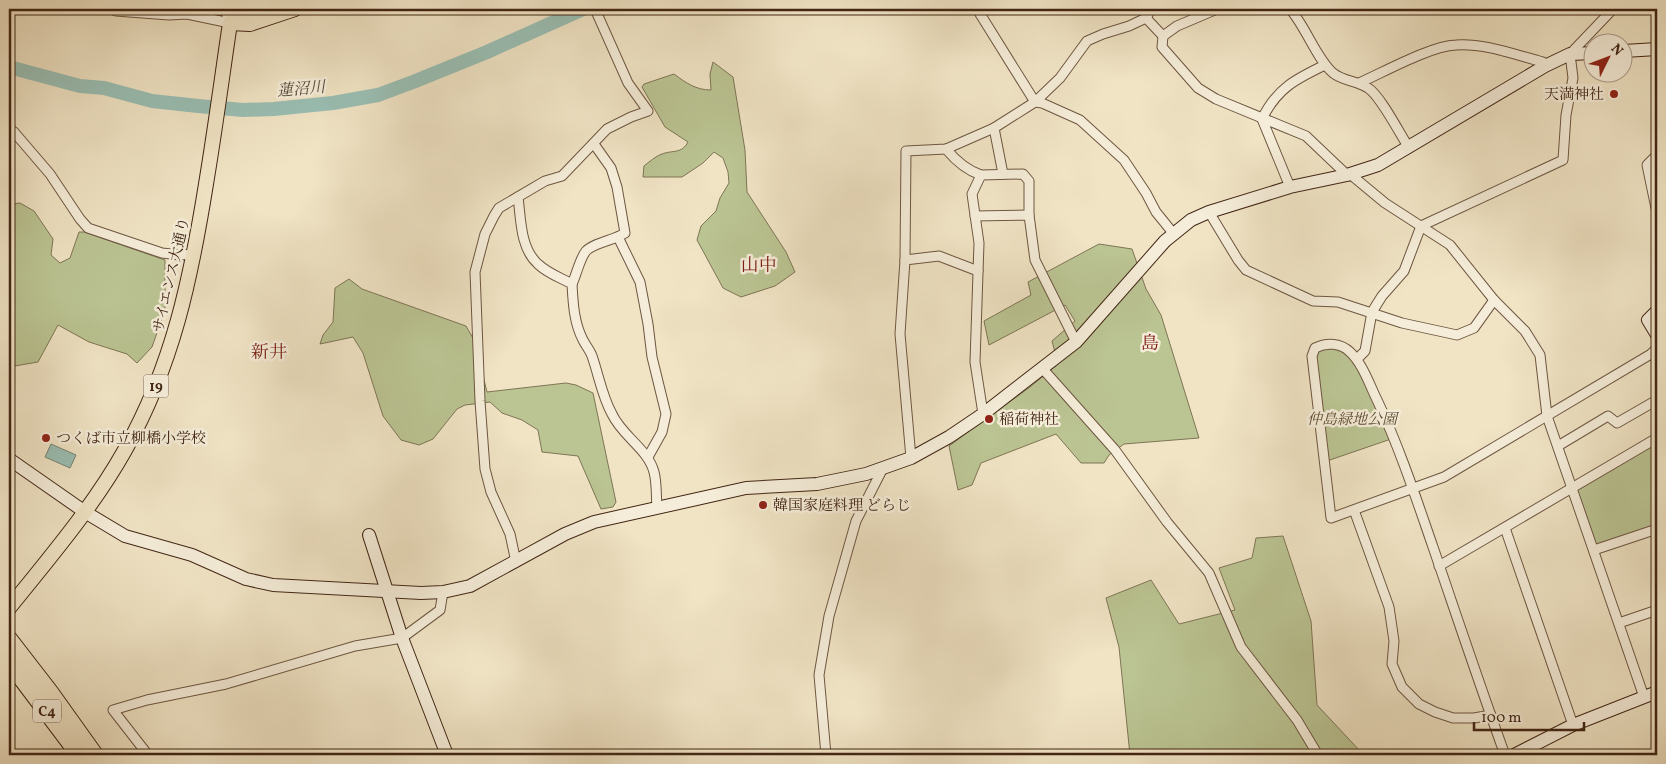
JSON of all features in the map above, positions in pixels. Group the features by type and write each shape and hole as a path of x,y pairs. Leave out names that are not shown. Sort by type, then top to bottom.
{"highway":[{"name":"C4","path":"11,649 50,692 95,755"},
{"name":"C4","path":"11,649 79,755"},
{"path":"50,692 75,720 100,755"}],"main road":[{"path":"230,23 246,12 256,9"},
{"path":"230,23 250,24 295,9"},
{"name":"サイエンス大通り","path":"9,608 85,512 126,449 156,385 179,321 195,254 218,114 230,23"}],"street":[{"path":"111,9 169,15 187,14 230,23 227,9"},
{"path":"977,9 1035,102 1042,103 1080,120 1124,160 1156,212 1174,233"},
{"path":"911,458 900,334 905,260 906,150 946,149 994,128 1035,102 1060,78 1087,41 1146,18 1151,9"},
{"path":"1217,9 1176,26 1163,36 1162,47 1198,88 1216,100 1306,136 1349,175 1385,203 1450,245 1494,300 1525,331 1540,355 1547,416 1644,697"},
{"path":"1290,9 1299,19 1326,65 1333,73 1370,89 1409,148"},
{"path":"9,458 85,512 125,536 192,555 246,580 273,585 388,591 443,592 470,586 565,534 594,522 746,488 817,484 882,470 911,458 949,438 1076,342 1174,233 1192,220 1209,212 1290,187 1349,175 1378,165 1545,66 1570,54 1613,9"},
{"path":"516,562 510,534 490,492 485,469 480,401 475,272 485,234 500,208 545,181 562,176 607,129 630,117 648,111 628,83 596,10"},
{"path":"1146,18 1163,36"},
{"path":"1359,83 1426,53 1453,45 1477,45 1542,62 1545,66"},
{"path":"1634,50 1657,49"},
{"path":"1570,54 1584,53"},
{"path":"1357,359 1365,351 1372,312 1382,296 1404,271 1421,226 1563,160 1566,115 1574,78 1570,54"},
{"path":"1262,119 1277,94 1292,82 1326,65"},
{"path":"1262,119 1290,187"},
{"path":"9,128 50,174 88,228 162,253 195,254"},
{"path":"994,128 1003,174"},
{"path":"594,144 611,168 617,187 625,233 618,238 593,246 586,251 572,284 574,312 578,329 592,354 602,391 612,416 623,431 648,457 654,472 657,507"},
{"path":"946,149 956,162 973,172 981,175 1023,174 1029,181 1029,215 1035,260 1076,342"},
{"path":"1657,155 1647,165 1657,213"},
{"path":"981,175 972,194 980,243 976,362 983,414"},
{"path":"518,197 522,232 528,252 538,265 572,284"},
{"path":"1209,212 1246,270 1313,302 1338,302 1402,323 1457,335 1474,328 1494,300"},
{"path":"976,216 1029,215"},
{"path":"618,238 640,282 652,357 666,414 662,432 648,457"},
{"path":"905,260 939,256 978,271"},
{"path":"1657,311 1648,320 1657,335"},
{"path":"1505,755 1490,715 1439,566 1412,489 1392,432 1357,359 1350,351 1340,345 1323,344 1315,348 1312,356 1332,518 1412,489 1444,477 1651,354 1657,348"},
{"path":"1042,368 1115,450 1168,522 1210,573 1241,647 1297,720 1318,755"},
{"path":"1558,446 1608,416 1617,423 1657,400"},
{"path":"1439,566 1657,438"},
{"path":"826,755 819,675 829,616 856,521 882,470"},
{"path":"1354,510 1389,607 1394,642 1392,664 1402,687 1419,704 1453,718 1474,718 1490,715"},
{"path":"1505,528 1573,725"},
{"path":"1594,550 1657,529"},
{"path":"369,535 402,638 447,755"},
{"path":"148,755 113,710 147,700 226,684 355,646 402,638 440,610 443,592"},
{"path":"1619,623 1657,610"},
{"path":"1514,755 1573,725 1657,692"}],"green space":[{"path":"713,62 733,77 745,150 747,192 786,252 795,272 775,286 741,297 723,288 697,240 701,226 716,211 720,198 729,183 728,172 723,158 714,152 703,163 682,177 643,177 644,166 650,161 662,154 680,150 688,142 665,127 642,87 644,84 674,74 691,85 711,90 710,74"},
{"path":"20,203 34,211 53,239 51,255 60,263 70,258 79,232 84,232 165,260 165,310 152,347 137,363 127,354 89,342 58,325 38,362 9,367 9,204"},
{"path":"1099,244 1132,249 1146,289 1161,315 1199,438 1124,444 1109,455 1104,463 1081,463 1056,434 981,463 972,485 958,490 949,446 1030,387 1058,364 1052,341 1075,321 1065,305 989,345 984,321 1031,295 1028,282"},
{"path":"349,279 362,289 466,326 474,340 487,392 566,383 576,385 593,393 616,502 613,507 601,509 578,456 542,452 538,430 522,420 502,413 490,402 465,405 457,409 433,439 419,445 401,440 383,416 363,353 353,337 320,344 323,335 333,322 335,288"},
{"name":"仲島緑地公園","path":"1323,344 1350,351 1394,438 1324,462 1315,348"},
{"path":"1657,438 1657,529 1594,550 1572,488"},
{"path":"1283,536 1311,621 1317,705 1360,751 1371,755 1130,755 1119,647 1106,598 1151,580 1179,624 1235,610 1219,568 1252,558 1256,538"}],"water":[{"path":"51,444 76,455 70,468 45,457"}],"waterway":[{"name":"蓮沼川","path":"9,67 80,86 104,88 152,101 243,110 274,109 333,103 378,95 487,52 583,9"}],"place":[{"name":"天満神社","path":"1614,94"},
{"name":"稲荷神社","path":"989,419"},
{"name":"つくば市立柳橋小学校","path":"46,438"},
{"name":"韓国家庭料理 どらじ","path":"763,505"}],"district":[{"name":"山中","path":"759,265"},
{"name":"島","path":"1150,343"},
{"name":"新井","path":"269,352"}]}
